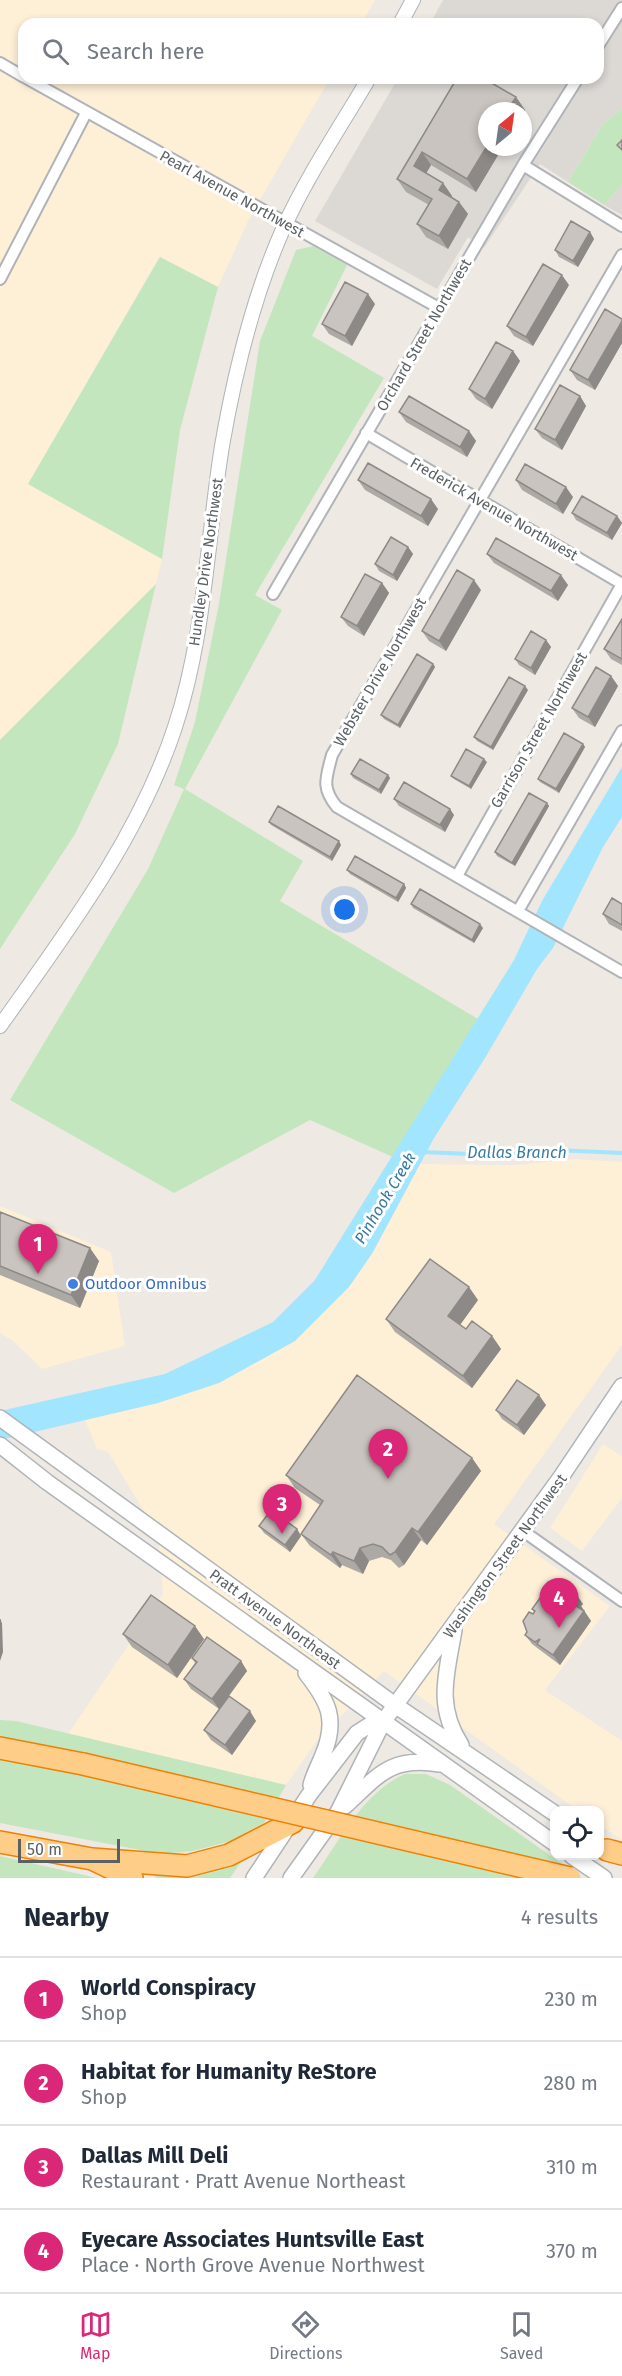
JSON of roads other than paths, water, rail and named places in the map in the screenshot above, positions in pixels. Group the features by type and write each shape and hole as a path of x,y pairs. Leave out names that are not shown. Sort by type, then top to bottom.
{"highway":[{"path":"0,1748 57,1757 570,1878"},
{"path":"0,1842 92,1858 187,1866 229,1855 293,1822"},
{"path":"92,1858 132,1878"}],"main road":[{"name":"Washington Street Northwest","path":"291,1878 338,1812 383,1722 523,1531 622,1386"},
{"name":"Pratt Avenue Northeast","path":"0,1418 395,1705 550,1810"},
{"name":"Pratt Avenue Northeast","path":"0,1445 47,1482 550,1839"},
{"path":"455,1625 446,1679 445,1706 449,1726 464,1750"},
{"path":"297,1661 324,1696 331,1724 309,1795"},
{"path":"254,1878 309,1795 357,1733 368,1726 383,1722"},
{"path":"338,1812 390,1767 416,1760 443,1764"},
{"path":"578,1860 604,1878"}],"street":[{"path":"403,18 413,0"},
{"path":"604,36 622,8"},
{"name":"Pearl Avenue Northwest","path":"0,63 18,73"},
{"name":"Pearl Avenue Northwest","path":"37,84 439,308"},
{"name":"Hundley Drive Northwest","path":"0,1026 59,943 125,837 161,764 175,728 186,692 195,646 222,446 232,394 259,292 286,224 366,84"},
{"name":"Orchard Street Northwest","path":"273,594 523,165 574,84"},
{"path":"0,279 86,113"},
{"path":"523,165 622,226"},
{"name":"Webster Drive Northwest","path":"622,255 332,755 326,777 327,795 337,807 622,972"},
{"name":"Frederick Avenue Northwest","path":"366,433 479,502 622,584"},
{"name":"Garrison Street Northwest","path":"457,876 622,584"},
{"path":"518,911 622,730"},
{"path":"523,1531 622,1601"}],"water":[{"name":"Pinhook Creek","path":"622,767 622,817 603,847 553,948 537,969 485,1058 434,1138 373,1252 349,1287 295,1341 219,1383 158,1403 0,1440 0,1411 165,1374 273,1322 315,1280 514,960 542,901"}],"waterway":[{"name":"Dallas Branch","path":"422,1152 494,1155 554,1150 622,1153"}],"place":[{"name":"World Conspiracy","path":"38,1274"},
{"name":"Outdoor Omnibus","path":"73,1284"},
{"name":"Habitat for Humanity ReStore","path":"388,1479"},
{"name":"Dallas Mill Deli","path":"282,1534"},
{"name":"Eyecare Associates Huntsville East","path":"559,1628"}]}
